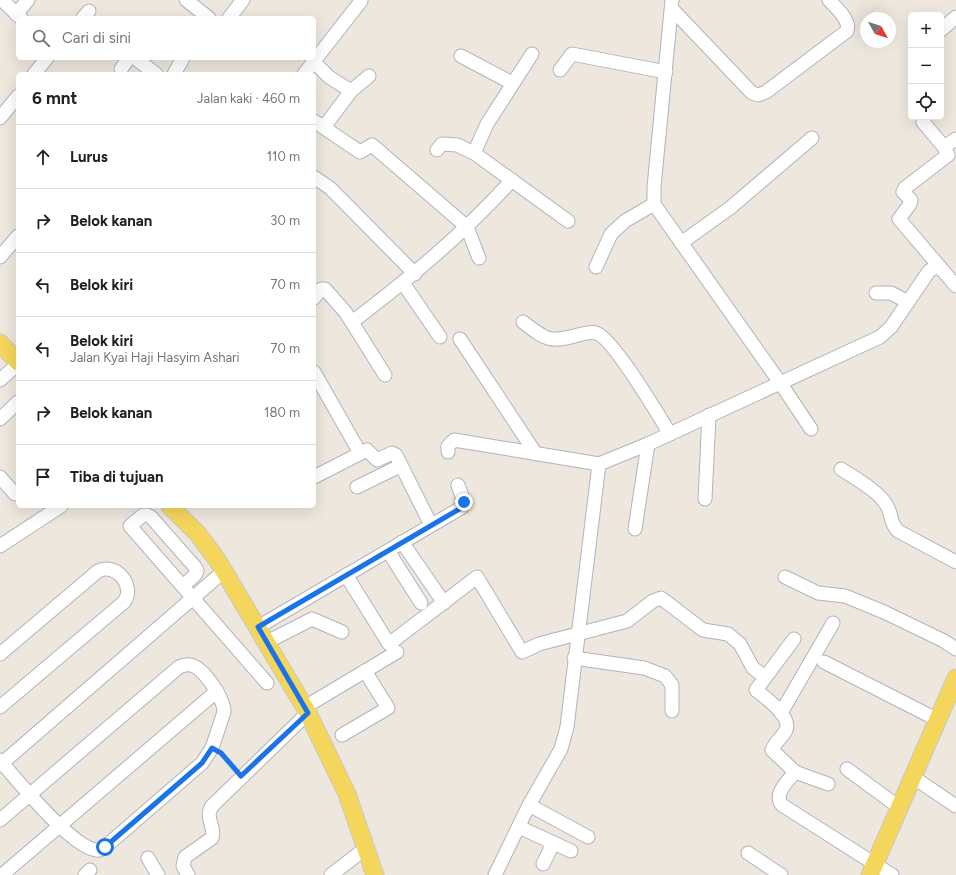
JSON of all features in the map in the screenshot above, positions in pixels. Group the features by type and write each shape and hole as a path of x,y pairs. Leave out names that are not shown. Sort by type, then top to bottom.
{"main road":[{"path":"0,343 16,361"},
{"path":"173,508 198,534 224,571 306,710 347,794 375,875"},
{"path":"872,870 956,678"}],"street":[{"path":"2,0 18,16 28,0"},
{"path":"186,0 206,16"},
{"path":"231,16 243,0"},
{"path":"672,5 752,93 758,95 766,92 847,31 847,22 829,0"},
{"path":"316,59 361,1"},
{"path":"672,5 654,187 654,204 781,384 810,428"},
{"path":"944,27 956,17"},
{"path":"474,153 487,124 532,54"},
{"path":"560,70 572,54 666,72"},
{"path":"461,56 512,83"},
{"path":"36,72 45,60"},
{"path":"121,69 128,60"},
{"path":"138,60 153,72"},
{"path":"177,72 182,60"},
{"path":"306,72 314,62 329,77 351,91"},
{"path":"369,76 351,91 319,124 360,152 372,144 467,228 479,258"},
{"path":"0,118 16,98"},
{"path":"923,122 944,147 948,155 905,188 903,192 911,200 910,204 899,219 940,268 944,270 956,286"},
{"path":"681,243 730,208 812,138"},
{"path":"944,147 956,139"},
{"path":"437,150 442,144 456,145 474,153 493,165 568,221"},
{"path":"316,178 330,188 415,274"},
{"path":"352,322 415,274 467,228 512,180"},
{"path":"596,267 611,234 625,221 654,204"},
{"path":"0,257 16,242"},
{"path":"448,452 448,446 454,440 599,464 648,444 781,384 880,337 891,327 929,271 934,268 940,268"},
{"path":"403,283 440,337"},
{"path":"316,295 321,289 325,289 352,322 386,375"},
{"path":"876,293 891,293 908,302"},
{"path":"523,322 537,333 549,339 560,341 589,332 604,336 631,373 670,434"},
{"path":"460,339 536,454"},
{"path":"0,380 16,365"},
{"path":"316,376 360,453"},
{"path":"0,419 16,404"},
{"path":"705,499 710,415"},
{"path":"635,529 648,444"},
{"path":"316,476 366,450 377,460 392,453 396,456 431,525"},
{"path":"495,875 529,805 561,749 566,727 599,464"},
{"path":"357,487 400,466"},
{"path":"841,468 874,492 887,506 892,526 898,531 956,562"},
{"path":"0,477 15,494"},
{"path":"258,627 461,508 464,502 458,485"},
{"path":"0,546 58,508"},
{"path":"183,586 195,576 195,567 151,517 143,515 130,526 267,683"},
{"path":"402,542 444,603"},
{"path":"388,551 421,603"},
{"path":"0,654 98,571 104,568 111,568 126,582 129,589 128,596 124,602 0,707"},
{"path":"0,820 30,794 179,667 185,664 192,665 198,669 217,691 222,700 224,712 212,748 202,763 99,851 91,849 58,826 30,794 1,762 224,571"},
{"path":"346,575 389,644 444,603 464,585 478,577 522,652 539,644 627,621 652,601 661,598 703,630 728,634 740,644 753,668 764,677"},
{"path":"785,577 818,593 845,596 884,612 944,641 956,649"},
{"path":"873,617 956,656"},
{"path":"267,642 312,619 342,632"},
{"path":"781,713 831,626"},
{"path":"794,639 764,677 756,690 781,713 787,722 786,730 774,745 772,750 795,772 828,784"},
{"path":"188,875 183,866 184,857 212,838 213,833 208,818 209,811 241,776 306,710 397,652"},
{"path":"574,658 644,668 665,676 672,685 672,711"},
{"path":"824,662 938,720"},
{"path":"342,735 388,708 365,671"},
{"path":"2,875 217,691"},
{"path":"847,769 900,808"},
{"path":"795,772 778,795 778,801 872,870 892,875"},
{"path":"913,777 956,806"},
{"path":"529,805 588,837"},
{"path":"519,827 550,843 570,851"},
{"path":"543,864 550,850 550,843"},
{"path":"331,875 366,848"},
{"path":"748,853 781,875"},
{"path":"148,858 158,875"}],"path":[{"path":"212,748 221,753 241,776"}],"route":[{"path":"105,847 202,763 212,748 221,753 241,776 308,713 258,627 461,508 464,502"}]}
